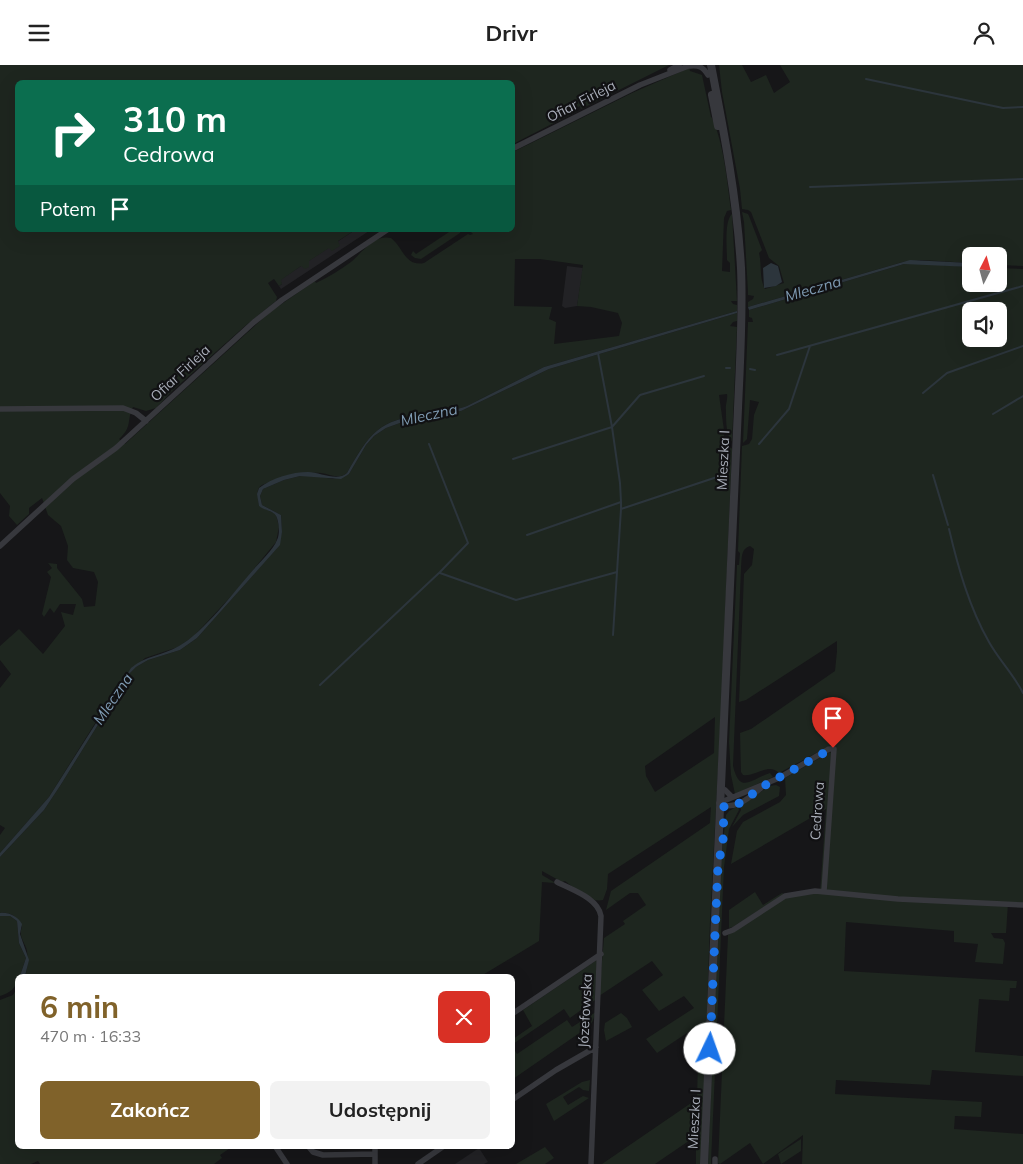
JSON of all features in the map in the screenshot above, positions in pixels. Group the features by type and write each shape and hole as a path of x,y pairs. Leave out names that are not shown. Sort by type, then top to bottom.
{"street":[{"name":"Ofiar Firleja","path":"515,148 680,65"},
{"name":"Ofiar Firleja","path":"662,75 691,65 700,66 705,69 708,75"},
{"name":"Mieszka I","path":"706,65 732,186"},
{"name":"Mieszka I","path":"711,65 724,129 732,186 738,236 741,299 724,736 725,801"},
{"name":"Ofiar Firleja","path":"0,546 73,479 116,448 139,428 241,334 279,302 384,232"},
{"path":"0,409 112,407 124,408 136,413 146,421"},
{"path":"136,413 139,428"},
{"name":"Mieszka I","path":"704,1164 718,866 723,841 725,801 726,767 724,736"},
{"name":"Cedrowa","path":"725,801 738,804 767,784 829,749 834,749 824,891"},
{"name":"Cedrowa","path":"725,801 767,784"},
{"name":"Józefowska","path":"557,882 593,902 599,909 601,917 591,1164"},
{"path":"725,933 733,930 785,896 803,892 824,891 898,899 1023,905"},
{"path":"515,1012 601,954"},
{"path":"515,1098 556,1070 596,1047"},
{"path":"277,1149 288,1164"},
{"path":"310,1149 313,1152 322,1155 375,1154"},
{"path":"375,1149 375,1164"},
{"path":"418,1164 440,1149"}],"shaded area":[{"path":"0,65 669,65 581,109 580,106 576,108 577,111 515,143 515,80 15,80 15,232 352,232 338,241 340,246 332,251 329,248 309,261 309,267 305,269 301,266 281,280 282,284 279,286 274,279 268,283 277,297 276,301 245,326 171,392 156,408 146,411 133,407 128,427 119,439 125,444 270,312 315,281 316,283 343,268 373,241 391,238 408,259 413,262 424,263 468,234 473,234 471,232 515,232 515,151 632,93 689,68 690,71 702,75 711,117 722,151 731,210 727,211 724,218 722,271 730,272 730,263 727,260 726,235 729,218 732,214 737,301 731,301 737,305 737,311 544,367 462,408 397,420 386,425 369,438 344,475 338,476 321,473 295,474 261,486 258,492 259,506 276,514 279,527 276,542 235,592 194,636 178,647 145,658 122,680 49,797 0,853 0,835 5,828 0,825 0,688 11,674 0,660 0,646 19,629 43,654 65,626 61,612 73,615 76,604 60,604 54,613 50,608 44,617 42,614 51,577 47,572 52,568 48,563 57,564 57,568 82,599 84,607 95,606 98,582 94,572 73,568 67,560 68,546 61,526 48,515 42,498 29,508 29,514 17,525 9,516 10,506 0,493","holes":["515,259 540,259 583,265 577,306 618,313 622,323 619,336 554,344 556,322 549,319 552,307 514,306"]},
{"path":"719,65 742,65 751,82 766,75 774,93 790,82 780,65 1023,65 1023,266 1008,265 1008,247 962,247 962,262 921,260 903,262 748,307 748,302 754,296 748,295 742,212 748,214 762,250 759,253 765,289 784,283 779,266 769,258 751,212 742,209"},
{"path":"352,232 367,232 281,289 279,286 282,284 280,280"},
{"path":"449,232 460,232 421,259 411,255 413,251 416,254"},
{"path":"904,264 962,266 962,293 1008,293 1008,268 1023,269 1023,903 1008,903 1006,933 991,933 994,938 1003,939 1005,943 1003,964 975,962 978,944 954,942 954,931 846,922 844,971 1017,981 1016,988 1010,988 1009,1001 979,999 975,1052 1023,1056 1023,1076 932,1070 930,1085 836,1080 835,1094 982,1102 981,1117 955,1116 954,1129 1023,1134 1023,1164 802,1164 803,1135 763,1164 750,1143 720,1164 718,1163 728,935 787,897 820,893 826,809 731,864 737,831 743,822 780,802 786,795 785,778 830,752 832,754 835,747 831,745 779,773 771,769 748,775 743,775 741,772 740,733 751,729 835,671 837,651 837,641 746,700 739,702 744,574 752,565 754,549 750,546 747,547 743,552 742,559 733,766 736,775 743,783 770,773 773,777 735,794 731,775 729,742 737,565 739,565 740,553 738,551 742,446 749,444 752,439 754,415 759,402 750,400 747,439 743,443 748,322 753,322 752,318 749,317 749,310"},
{"path":"567,266 583,268 577,306 565,308 562,306"},
{"path":"737,313 737,321 733,322 730,326 737,327 732,441 727,427 727,394 719,395 724,438 732,449 710,921 702,1164 696,1164 696,1136 655,1164 602,1164 697,1099 699,1025 657,1053 646,1039 694,1008 684,996 659,1011 642,990 663,975 652,961 599,996 604,938 625,924 623,921 646,905 638,893 630,893 606,910 611,891 710,823 711,807 608,874 607,889 603,900 587,897 565,881 562,882 542,871 542,875 564,888 554,883 542,882 539,941 484,974 25,974 28,958 21,937 22,927 14,916 8,913 0,913 0,857 44,810 130,673 148,660 180,650 197,638 277,548 282,532 281,515 262,505 260,496 263,489 284,480 300,476 333,479 349,474 366,445 374,436 386,428 411,419 461,411 549,369","holes":["715,717 714,753 655,792 646,776 645,766"]},
{"path":"776,785 780,787 779,796 743,815 732,827 741,810 740,805 770,786"},
{"path":"738,806 739,810 729,829 724,867 711,1164 708,1164 720,869 726,815"},
{"path":"755,892 763,905 782,893 784,894 729,928 729,910"},
{"path":"0,916 10,916 17,921 19,943 26,958 21,974 15,974 15,987 10,992 0,996"},
{"path":"597,960 595,1000 570,1018 564,1009 515,1043 515,1038 532,1026 523,1010"},
{"path":"15,992 15,1149 229,1149 220,1155 222,1158 214,1164 40,1164 38,1161 31,1164 0,1164 0,1000 13,995"},
{"path":"596,1012 591,1025 515,1078 515,1051 517,1054 567,1020 572,1027"},
{"path":"621,1013 627,1018 632,1027 606,1041 605,1023"},
{"path":"590,1080 589,1091 579,1087 563,1097 568,1105 583,1096 589,1098 554,1121 546,1104 582,1082"},
{"path":"801,1139 801,1151 781,1164 778,1154"},
{"path":"545,1147 554,1158 545,1164 516,1164"},
{"path":"478,1149 480,1149 488,1162 484,1164 455,1164"}],"water":[{"name":"Mleczna","path":"910,260 962,263 962,267 904,264 749,310 748,307"},
{"path":"771,263 778,266 782,282 776,286 764,288 763,268"},
{"name":"Mleczna","path":"737,311 737,313 549,369 461,411 411,419 386,428 374,436 366,445 349,474 341,479 300,476 284,480 263,489 260,496 262,505 281,515 282,532 280,545 197,638 180,650 148,660 130,673 44,810 0,857 0,853 49,797 131,668 142,660 166,652 189,640 218,611 273,548 279,535 278,520 274,513 259,506 257,494 259,488 264,484 282,476 295,473 313,472 333,477 343,476 347,473 369,438 386,425 397,420 462,408 544,367"},
{"path":"0,913 7,913 18,919 22,924 20,934 29,960 26,974 21,974 26,958 19,943 17,921 10,916 0,916"}],"waterway":[{"path":"866,79 1003,108 1023,107"},
{"path":"810,187 1023,179"},
{"path":"777,355 1023,286"},
{"path":"759,444 789,409 810,346"},
{"path":"923,393 947,373 1023,346"},
{"path":"598,353 612,427"},
{"path":"750,369 755,370"},
{"path":"612,427 640,395 704,376"},
{"path":"993,414 1023,396"},
{"path":"513,459 612,427 621,502"},
{"path":"320,685 440,572 468,543 429,444"},
{"path":"933,475 948,525"},
{"path":"613,635 621,509 717,477"},
{"path":"527,535 621,502 621,509"},
{"path":"949,529 960,572 982,629 993,649 1023,693"},
{"path":"440,573 516,600 617,572"}],"route":[{"path":"710,1049 718,866 723,841 724,806 738,804 767,784 833,748"}]}
